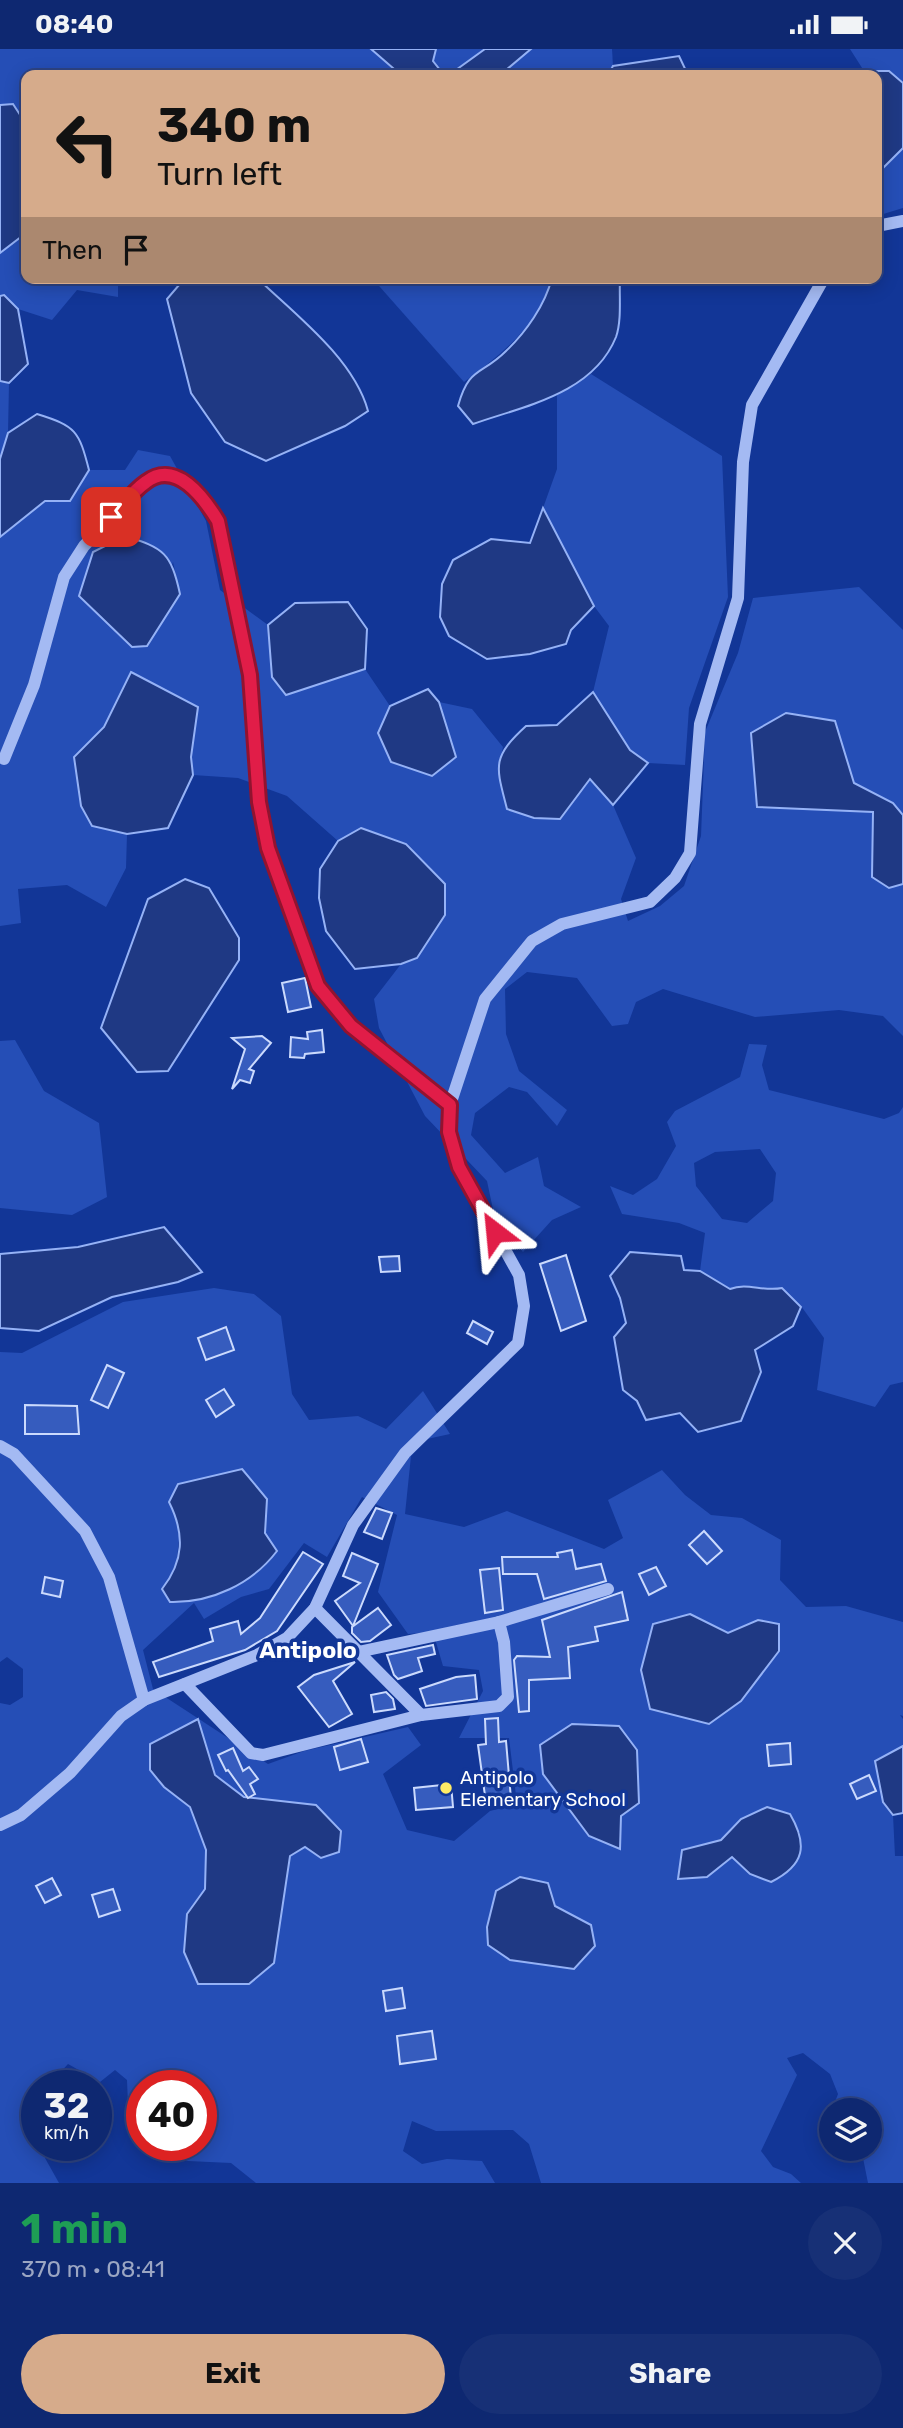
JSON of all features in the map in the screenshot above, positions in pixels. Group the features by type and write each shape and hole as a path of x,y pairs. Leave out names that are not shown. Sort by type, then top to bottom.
{"street":[{"path":"882,225 903,221"},
{"path":"0,1825 22,1815 70,1773 121,1716 144,1700 257,1655 287,1638 315,1608 353,1525 405,1453 517,1343 524,1306 519,1275 459,1167 449,1132 450,1105 485,999 532,941 562,924 650,902 676,878 690,853 700,724 738,598 743,461 752,405 821,284"},
{"path":"4,759 34,685 64,577 84,546 147,480 169,476 187,481 206,501 218,521 250,675 259,802 268,848 318,986 351,1026 450,1105"},
{"path":"0,1446 14,1454 85,1531 109,1577 144,1700"},
{"path":"358,1652 499,1622 608,1589"},
{"path":"315,1608 421,1716"},
{"path":"184,1684 251,1753 263,1755 421,1716 499,1706 508,1697 504,1642 499,1622"}],"shaded area":[{"path":"0,49 371,49 395,70 21,70 21,116 13,104 0,105"},
{"path":"371,49 436,49 433,61 440,70 395,70"},
{"path":"436,49 485,49 456,70 440,70 433,61"},
{"path":"485,49 531,49 506,70 456,70"},
{"path":"531,49 612,49 611,70 506,70"},
{"path":"850,49 903,49 903,83 889,71 863,70"},
{"path":"679,56 686,70 611,70 613,66"},
{"path":"882,71 889,71 903,83 903,148 882,169"},
{"path":"13,104 21,116 21,237 0,253 0,105"},
{"path":"903,147 903,208 882,214 882,169"},
{"path":"21,237 21,284 118,284 118,297 77,290 52,320 18,309 4,295 0,296 0,253"},
{"path":"180,284 264,284 337,356 361,392 368,411 345,426 266,461 225,442 191,393 167,299"},
{"path":"377,284 550,284 529,324 492,361 464,382"},
{"path":"550,284 620,284 620,316 616,337 591,372 574,385 535,404 473,424 458,406 467,384 521,335 540,308"},
{"path":"4,295 18,309 28,364 9,383 0,381 0,296"},
{"path":"591,374 722,456 728,597 689,708 685,765 648,763 630,750 593,692 609,626 594,606 543,508 557,469 557,395"},
{"path":"0,381 9,383 8,433 0,459"},
{"path":"37,414 60,422 74,432 82,446 89,470 70,501 45,501 0,537 0,459 8,433"},
{"path":"138,450 170,456 206,521 220,590 268,625 272,677 286,695 365,669 390,706 378,733 456,757 439,702 472,709 503,747 498,770 566,812 590,778 613,805 636,858 621,899 628,921 660,906 684,886 701,836 705,732 738,653 753,598 859,587 903,630 903,815 893,803 854,783 835,721 757,807 873,812 872,877 889,888 903,884 903,1036 883,1016 839,1010 755,1017 663,989 636,1002 628,1024 612,1026 577,978 527,972 505,989 506,1034 519,1071 567,1110 557,1126 527,1092 509,1087 475,1113 471,1135 505,1173 538,1157 544,1186 581,1207 552,1220 523,1252 495,1219 487,1181 425,1116 379,1028 374,999 401,964 417,958 361,828 338,841 287,796 238,778 193,775 191,757 197,707 132,672 104,727 92,826 127,834 126,868 106,907 67,885 18,889 21,923 0,926 0,537 45,501 70,501 89,470 125,470","holes":["173,562 180,594 147,646"]},
{"path":"543,508 594,606 571,630 566,644 530,654 487,659 449,636 440,617 442,584 453,560 491,539 530,543"},
{"path":"125,536 149,544 164,554 173,569 180,594 147,646 132,647 79,596 93,552"},
{"path":"348,602 367,629 365,669 286,695 272,677 268,625 295,603"},
{"path":"131,672 198,707 191,757 193,775 168,828 127,834 92,826 81,806 74,757 104,727"},
{"path":"428,689 439,702 456,757 432,776 391,762 378,733 390,706"},
{"path":"593,692 630,750 648,763 613,805 590,779 560,819 534,818 507,809 500,782 499,763 507,746 526,726 557,725"},
{"path":"786,713 835,721 854,783 893,803 903,815 903,884 889,888 872,877 873,812 757,807 751,733"},
{"path":"361,828 406,844 445,884 445,915 417,958 401,964 355,969 326,931 319,898 320,869 338,841"},
{"path":"185,879 209,888 239,938 239,960 168,1071 137,1072 101,1028 148,899"},
{"path":"15,1040 44,1091 99,1123 107,1197 72,1215 0,1208 0,1041"},
{"path":"749,1044 767,1045 762,1065 769,1090 884,1119 899,1113 903,1107 903,1382 890,1385 875,1407 817,1390 824,1338 801,1306 782,1288 743,1286 730,1289 700,1271 705,1233 679,1223 622,1214 610,1186 633,1195 657,1179 676,1146 667,1122 675,1111 740,1077","holes":["760,1149 776,1173 773,1201 747,1223 722,1219 696,1186 694,1163 715,1152"]},
{"path":"164,1227 202,1272 178,1282 112,1297 39,1331 0,1328 0,1254 78,1247"},
{"path":"630,1252 681,1256 684,1270 700,1271 730,1289 743,1286 782,1288 801,1307 793,1326 755,1350 761,1372 741,1421 698,1432 680,1413 646,1420 637,1401 623,1390 614,1337 626,1323 620,1298 610,1276"},
{"path":"214,1288 254,1294 281,1316 292,1394 309,1420 358,1416 386,1429 423,1391 450,1434 427,1439 411,1456 405,1514 464,1527 507,1511 604,1549 623,1538 608,1500 662,1470 685,1495 711,1515 742,1518 781,1540 780,1580 806,1607 846,1606 903,1622 903,1716 900,1715 903,1719 903,1746 875,1761 883,1802 893,1815 895,1856 903,1856 903,2183 868,2183 864,2161 882,2161 882,2098 836,2098 838,2094 830,2074 803,2053 787,2058 797,2075 761,2151 773,2167 791,2174 801,2183 541,2183 529,2144 513,2130 436,2131 412,2121 403,2151 422,2164 447,2159 482,2161 495,2183 256,2183 231,2163 188,2161 217,2161 217,2070 126,2070 126,2079 115,2070 112,2072 112,2070 79,2070 68,2064 62,2070 21,2070 21,2161 47,2161 59,2183 0,2183 0,1703 10,1705 23,1697 23,1669 7,1657 0,1662 0,1352 22,1353 123,1302","holes":["362,1497 397,1515 378,1592 408,1634 433,1632 443,1666 479,1670 483,1691 459,1738 509,1738 517,1804 490,1811 454,1841 407,1830 383,1774 421,1745 408,1727 304,1751 268,1764 153,1689 143,1650 194,1603 204,1619 241,1597 269,1589 304,1543 327,1557","267,1499 265,1533 176,1571 180,1525 169,1502","690,1615 728,1634 758,1620 709,1723","198,1720 215,1774 244,1797 316,1805 305,1847 290,1856 274,1963 187,1914 205,1889 206,1850 189,1806","800,1832 800,1857 750,1874 732,1857 706,1877 682,1850 721,1840","520,1877 548,1883 555,1906 487,1927 496,1891"]},
{"path":"242,1469 267,1499 265,1533 277,1551 256,1573 230,1589 201,1599 170,1602 162,1589 175,1568 180,1547 178,1525 169,1502 178,1484"},
{"path":"690,1614 728,1633 758,1620 779,1624 779,1651 741,1701 709,1724 650,1709 641,1670 653,1624"},
{"path":"198,1719 215,1775 244,1797 316,1805 341,1831 339,1852 321,1858 305,1847 290,1856 274,1963 249,1984 198,1984 184,1952 187,1914 205,1889 206,1850 190,1807 164,1787 150,1770 150,1744"},
{"path":"572,1724 619,1726 637,1750 639,1803 621,1816 620,1849 589,1836 543,1774 540,1745"},
{"path":"903,1746 903,1813 893,1815 883,1802 875,1761"},
{"path":"767,1807 790,1814 796,1825 801,1845 797,1861 791,1869 771,1882 750,1874 732,1857 707,1877 678,1879 682,1850 721,1840 741,1819"},
{"path":"520,1877 548,1883 555,1906 591,1925 595,1946 574,1969 510,1960 488,1945 487,1927 496,1891"}],"building":[{"path":"305,978 311,1007 288,1012 282,983"},
{"path":"322,1030 324,1052 305,1054 304,1058 290,1057 291,1037 308,1039 307,1032"},
{"path":"262,1036 271,1043 249,1069 254,1071 250,1083 240,1080 232,1089 245,1049 232,1038"},
{"path":"566,1255 586,1321 561,1331 540,1264"},
{"path":"399,1256 400,1271 381,1272 379,1257"},
{"path":"473,1321 493,1332 487,1344 467,1333"},
{"path":"226,1327 234,1350 206,1360 198,1338"},
{"path":"107,1365 124,1373 108,1408 91,1400"},
{"path":"224,1389 234,1405 216,1417 206,1400"},
{"path":"25,1405 77,1406 79,1434 25,1434"},
{"path":"376,1508 392,1513 382,1539 364,1532"},
{"path":"704,1531 722,1551 707,1564 689,1545"},
{"path":"572,1550 576,1569 601,1564 606,1581 544,1599 537,1574 503,1574 502,1557 558,1557 557,1553"},
{"path":"303,1552 323,1564 277,1631 245,1650 159,1677 153,1662 213,1641 210,1629 238,1621 241,1634 260,1618"},
{"path":"352,1553 378,1564 353,1626 335,1601 360,1583 343,1576"},
{"path":"656,1567 666,1586 649,1595 639,1574"},
{"path":"499,1568 503,1610 485,1613 480,1570"},
{"path":"45,1577 63,1581 60,1597 42,1593"},
{"path":"622,1592 628,1620 595,1627 598,1641 568,1647 570,1678 529,1680 529,1711 519,1712 514,1660 517,1656 550,1657 542,1620"},
{"path":"378,1608 391,1625 370,1641 361,1642 352,1633 352,1627"},
{"path":"433,1645 435,1654 418,1658 422,1671 398,1679 394,1675 387,1655"},
{"path":"355,1662 333,1681 352,1714 329,1727 298,1687 314,1675"},
{"path":"475,1675 477,1699 426,1706 420,1689 456,1677"},
{"path":"386,1692 393,1699 395,1709 374,1712 371,1695"},
{"path":"498,1718 499,1742 506,1741 511,1799 486,1803 478,1745 486,1744 485,1719"},
{"path":"361,1739 368,1762 340,1770 334,1747"},
{"path":"790,1743 791,1764 769,1766 767,1745"},
{"path":"233,1748 243,1771 249,1767 258,1779 250,1784 255,1794 248,1798 228,1770 226,1771 218,1755"},
{"path":"869,1775 876,1791 857,1799 850,1784"},
{"path":"451,1784 453,1807 416,1810 414,1788"},
{"path":"52,1878 61,1895 45,1903 36,1886"},
{"path":"113,1889 120,1910 99,1917 92,1895"},
{"path":"402,1988 405,2008 386,2011 383,1991"},
{"path":"432,2031 436,2059 400,2064 397,2036"}],"place":[{"name":"Antipolo Elementary School","path":"446,1788"}],"district":[{"name":"Antipolo","path":"308,1650"}],"route":[{"path":"111,517 147,480 169,476 187,481 206,501 218,521 250,675 258,752 259,802 268,848 318,986 351,1026 450,1105 449,1132 459,1167 495,1232"}]}
